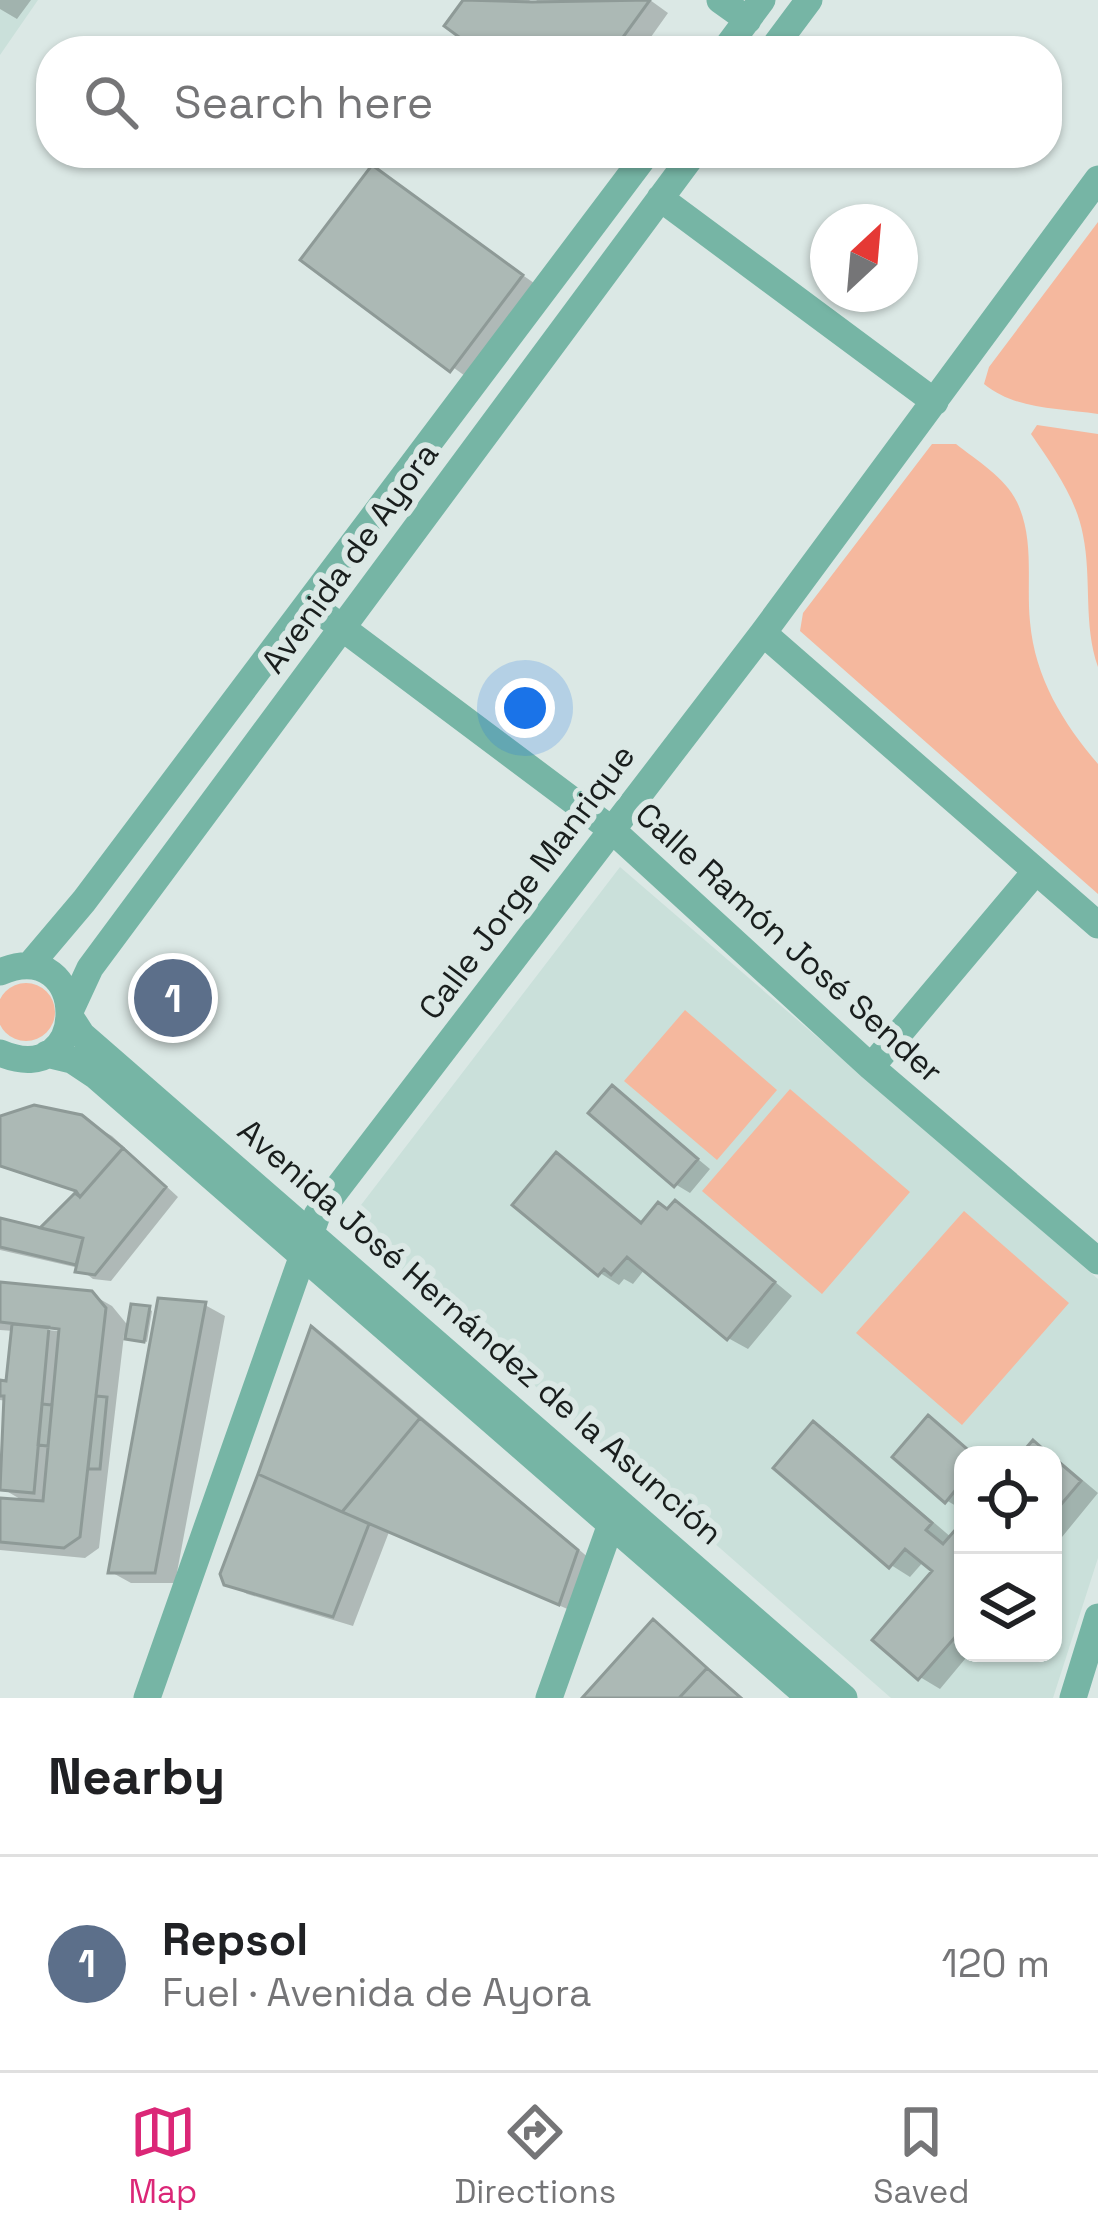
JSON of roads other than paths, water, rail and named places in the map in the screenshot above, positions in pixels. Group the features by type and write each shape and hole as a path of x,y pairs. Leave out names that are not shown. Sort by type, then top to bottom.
{"street":[{"path":"720,0 755,10 735,36"},
{"path":"782,36 809,0"},
{"name":"Avenida de Ayora","path":"11,967 85,901 639,168"},
{"name":"Avenida de Ayora","path":"47,1054 60,1043 90,968 682,168"},
{"name":"Calle Jorge Manrique","path":"147,1698 305,1241 1098,179"},
{"path":"660,197 935,402"},
{"path":"605,209 635,231"},
{"name":"Calle Ramón José Sender","path":"309,603 612,830 871,1067 1098,1261"},
{"path":"763,633 1098,925"},
{"path":"871,1067 1036,871"},
{"name":"Avenida José Hernández de la Asunción","path":"11,967 59,982 82,1035 305,1241 615,1512 844,1698"},
{"path":"4,1059 28,1060 47,1054"},
{"name":"Avenida José Hernández de la Asunción","path":"47,1054 72,1060 96,1076 305,1241"},
{"path":"549,1698 615,1512"},
{"name":"Avenida José Hernández de la Asunción","path":"615,1512 810,1698"},
{"path":"1072,1698 1098,1617"}],"place":[{"name":"Repsol","path":"173,998"}]}
